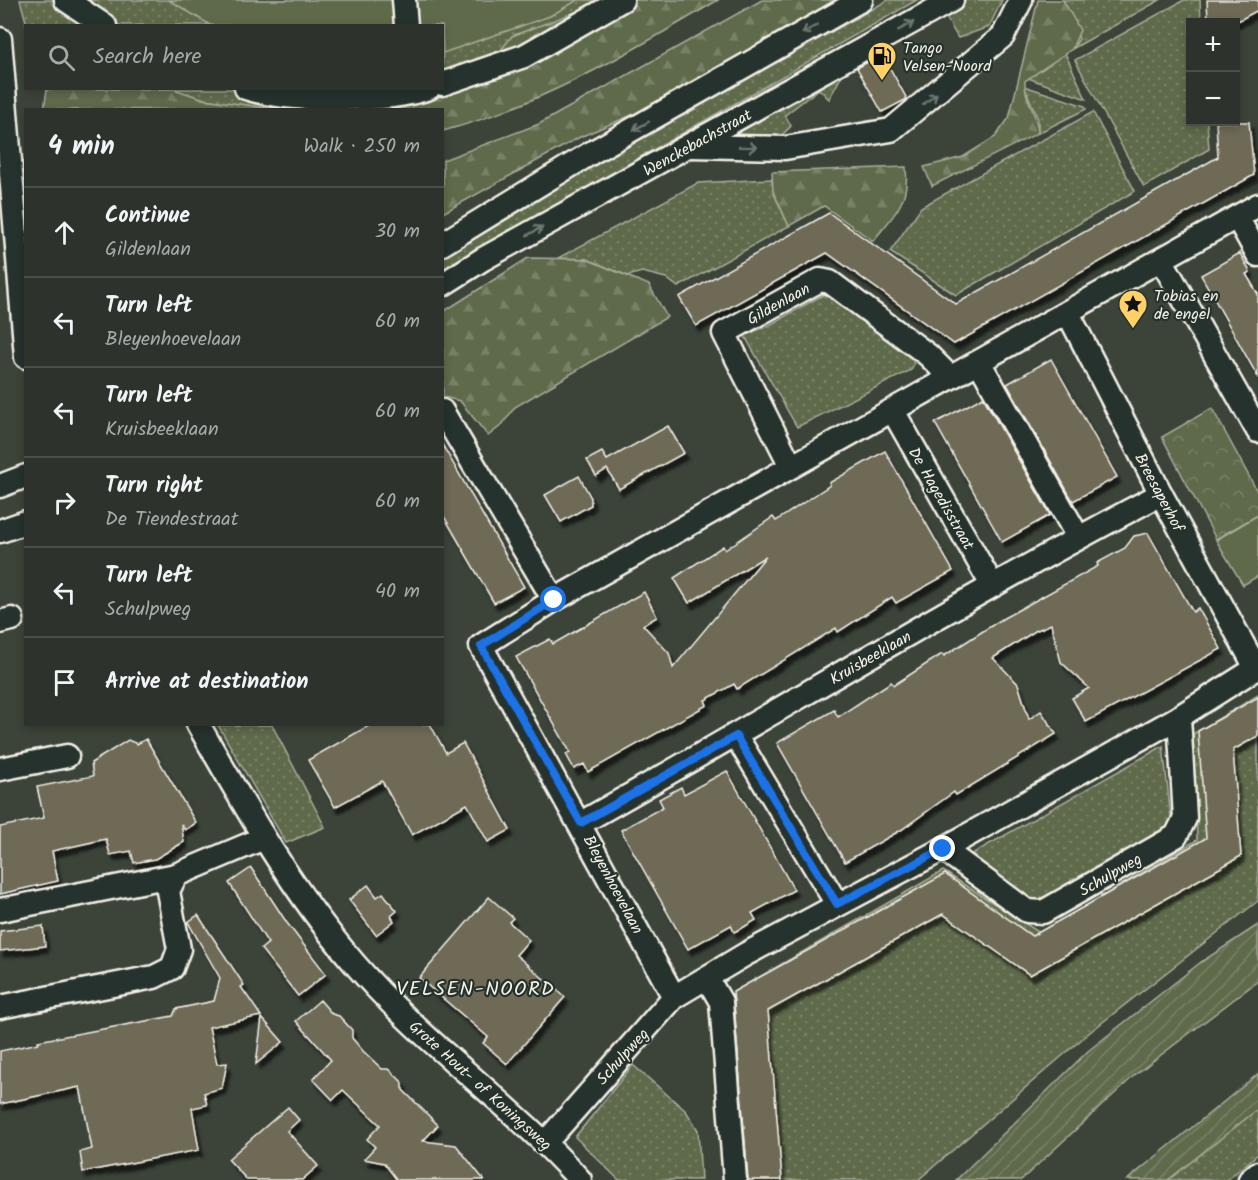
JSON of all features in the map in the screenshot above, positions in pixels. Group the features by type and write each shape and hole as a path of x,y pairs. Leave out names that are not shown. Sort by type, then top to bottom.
{"street":[{"path":"66,0 102,24"},
{"path":"404,0 406,24"},
{"path":"444,83 524,56 622,0"},
{"name":"Wenckebachstraat","path":"444,284 952,0"},
{"path":"689,146 785,148 891,130 1003,36 1021,0"},
{"path":"444,243 591,153 859,1"},
{"path":"0,39 24,333"},
{"path":"251,90 262,94 336,98 417,90"},
{"path":"444,414 554,600 892,411 949,376 979,362 1162,261 1258,205"},
{"path":"1237,217 1258,255"},
{"path":"1162,261 1258,431"},
{"name":"Gildenlaan","path":"791,466 724,333 820,280 830,282 928,355 949,376"},
{"name":"Breesaperhof","path":"1068,313 1161,494 1257,667"},
{"path":"979,362 1078,537"},
{"name":"De Hagedisstraat","path":"892,411 992,585"},
{"path":"0,486 24,477"},
{"name":"Kruisbeeklaan","path":"581,823 736,736 992,585 1161,494"},
{"path":"0,531 24,523"},
{"name":"Bleyenhoevelaan","path":"554,600 481,646 581,823 674,997"},
{"name":"Schulpweg","path":"546,1142 674,997 837,904 943,849 1179,717 1257,667"},
{"name":"Schulpweg","path":"943,849 1027,911 1043,912 1176,836 1185,818 1179,717"},
{"name":"Grote Hout- of Koningsweg","path":"199,726 264,838 314,912 354,963 442,1050 546,1142 580,1180"},
{"path":"736,736 837,904"},
{"path":"0,770 67,756"},
{"path":"0,910 176,875 264,838"},
{"path":"0,1007 154,977 172,968 179,949 168,891 176,875"},
{"path":"706,978 721,1002 735,1180"}],"green space":[{"path":"20,0 289,0 291,24 27,24"},
{"path":"169,0 578,0 550,16 444,53 444,24 208,24"},
{"path":"506,0 598,0 486,69 444,87 444,38"},
{"path":"598,0 718,0 652,39 550,92 515,107 444,131 444,108 354,108 415,90 444,90 444,81 486,69 512,36 581,10"},
{"path":"762,0 837,0 639,112 580,137 444,212 444,160 539,124"},
{"path":"888,0 917,0 444,268 444,250"},
{"path":"963,0 1002,0 989,27 958,38 943,12"},
{"path":"1038,0 1063,0 1080,30 1072,49 1025,81 1038,133 932,186 924,167 963,157 995,137 1009,118"},
{"path":"1063,0 1160,0 1072,49 1079,39"},
{"path":"1184,0 1200,0 1201,18 1186,18 1186,126 1207,126 1209,149 1144,187 1075,60"},
{"path":"1065,53 1086,99 1028,78"},
{"path":"847,66 829,99 819,89 785,115 791,126 776,141 720,136"},
{"path":"1024,86 1085,106 1086,109 1038,133 1038,119"},
{"path":"47,90 176,90 204,99 266,108 44,108"},
{"path":"176,90 399,90 350,108 266,108 204,99"},
{"path":"1093,112 1135,191 956,295 890,252 921,207"},
{"path":"906,167 907,179 903,199 894,215 873,241 824,206 789,226 773,191 772,172"},
{"path":"772,179 773,191 789,226 678,287 666,278 642,272 628,276 586,259 558,258 698,183"},
{"path":"528,258 586,259 649,285 667,317 515,407 502,425 488,436 460,401 444,397 444,311"},
{"path":"828,292 911,356 914,364 911,370 797,427 744,335 766,327"},
{"path":"1212,408 1258,493 1258,515 1216,539 1162,437"},
{"path":"1258,515 1258,576 1243,585 1216,540"},
{"path":"1258,695 1258,901 1090,1032 918,1180 746,1180 735,991 943,871 1040,933 1197,840 1193,734"},
{"path":"219,726 273,726 325,827 286,843"},
{"path":"1163,746 1172,827 1036,903 970,855"},
{"path":"1258,925 1258,981 1136,1074 1021,1180 956,1180 1088,1051 1201,962"},
{"path":"633,1065 686,1111 698,1130 701,1180 619,1180 575,1137"},
{"path":"1258,1074 1258,1109 1168,1180 1127,1180"},
{"path":"1258,1109 1258,1154 1227,1180 1168,1180"}],"building":[{"path":"1207,0 1258,0 1258,10 1240,20 1240,18 1208,18"},
{"path":"882,54 907,99 882,112 857,68"},
{"path":"1240,122 1249,122 1254,175 954,344 827,253 696,326 679,297 829,213 956,304 1218,157 1216,126 1240,126"},
{"path":"1240,253 1250,272 1246,274 1258,294 1258,377 1201,275"},
{"path":"1051,359 1117,477 1073,501 1007,384"},
{"path":"983,397 1050,515 1002,542 935,423"},
{"path":"668,426 684,453 619,489 607,469 596,476 587,460 602,452 607,460"},
{"path":"444,447 524,587 494,603 444,516"},
{"path":"885,451 953,571 896,603 892,597 838,632 836,628 737,689 734,684 705,700 707,705 588,772 584,764 574,769 566,754 570,752 516,657 550,639 553,644 644,592 657,617 643,625 669,653 673,668 766,556 689,603 674,578 723,546 725,550 773,517 776,521 830,485 829,483"},
{"path":"579,476 591,498 591,505 561,522 545,495"},
{"path":"1148,533 1193,612 1198,608 1221,649 1086,722 1072,698 1089,688 1061,662 1051,624 1035,631 993,658 1018,684 1029,719 1041,711 1056,734 956,795 954,792 901,830 845,862 777,743 834,710 838,717 891,682 894,685 1002,619 1098,566 1097,563 1125,548 1134,536"},
{"path":"1258,697 1258,736 1233,750 1241,856 1030,975 943,914 768,1011 782,1180 748,1180 733,992 945,874 1032,936 1206,838 1198,731"},
{"path":"368,726 431,726 446,753 463,743 510,830 488,842 467,804 412,835 382,781 335,807 308,760"},
{"path":"146,739 196,823 185,830 181,824 184,842 155,859 134,863 131,851 110,855 106,839 52,851 58,881 0,894 0,827 44,818 37,787 93,776 91,763 128,740 137,744"},
{"path":"727,771 794,890 752,913 756,920 744,927 734,932 731,925 688,949 621,830 663,807 659,799 681,787 684,794"},
{"path":"251,868 287,923 326,974 298,996 261,949 268,943 229,883"},
{"path":"368,885 377,897 383,893 397,911 391,916 394,921 376,935 349,900"},
{"path":"489,897 513,918 509,922 529,940 516,955 565,997 507,1064 483,1043 488,1037 419,978"},
{"path":"198,915 244,985 241,987 261,1016 209,1027 217,1064 227,1063 222,1088 204,1093 207,1105 192,1108 199,1150 83,1172 80,1152 92,1149 80,1087 0,1104 0,1051 39,1043 38,1041 173,1016 176,1009 214,1001 220,978 188,922"},
{"path":"43,926 45,946 0,951 0,931"},
{"path":"320,1000 332,1014 339,1016 352,1030 352,1038 363,1051 382,1069 389,1069 403,1083 403,1090 438,1125 423,1141 456,1145 484,1180 397,1180 384,1163 364,1159 375,1147 367,1139 380,1125 343,1090 333,1100 313,1079 331,1060 296,1021"},
{"path":"262,1018 283,1042 256,1064"},
{"path":"288,1107 299,1120 287,1131 318,1166 302,1180 247,1180 228,1159"}],"place":[{"name":"Tango Velsen-Noord","path":"882,82"},
{"name":"Tobias en de engel","path":"1133,330"}],"district":[{"name":"VELSEN-NOORD","path":"476,988"}],"route":[{"path":"554,600 481,646 581,823 736,736 837,904 943,849"}]}
